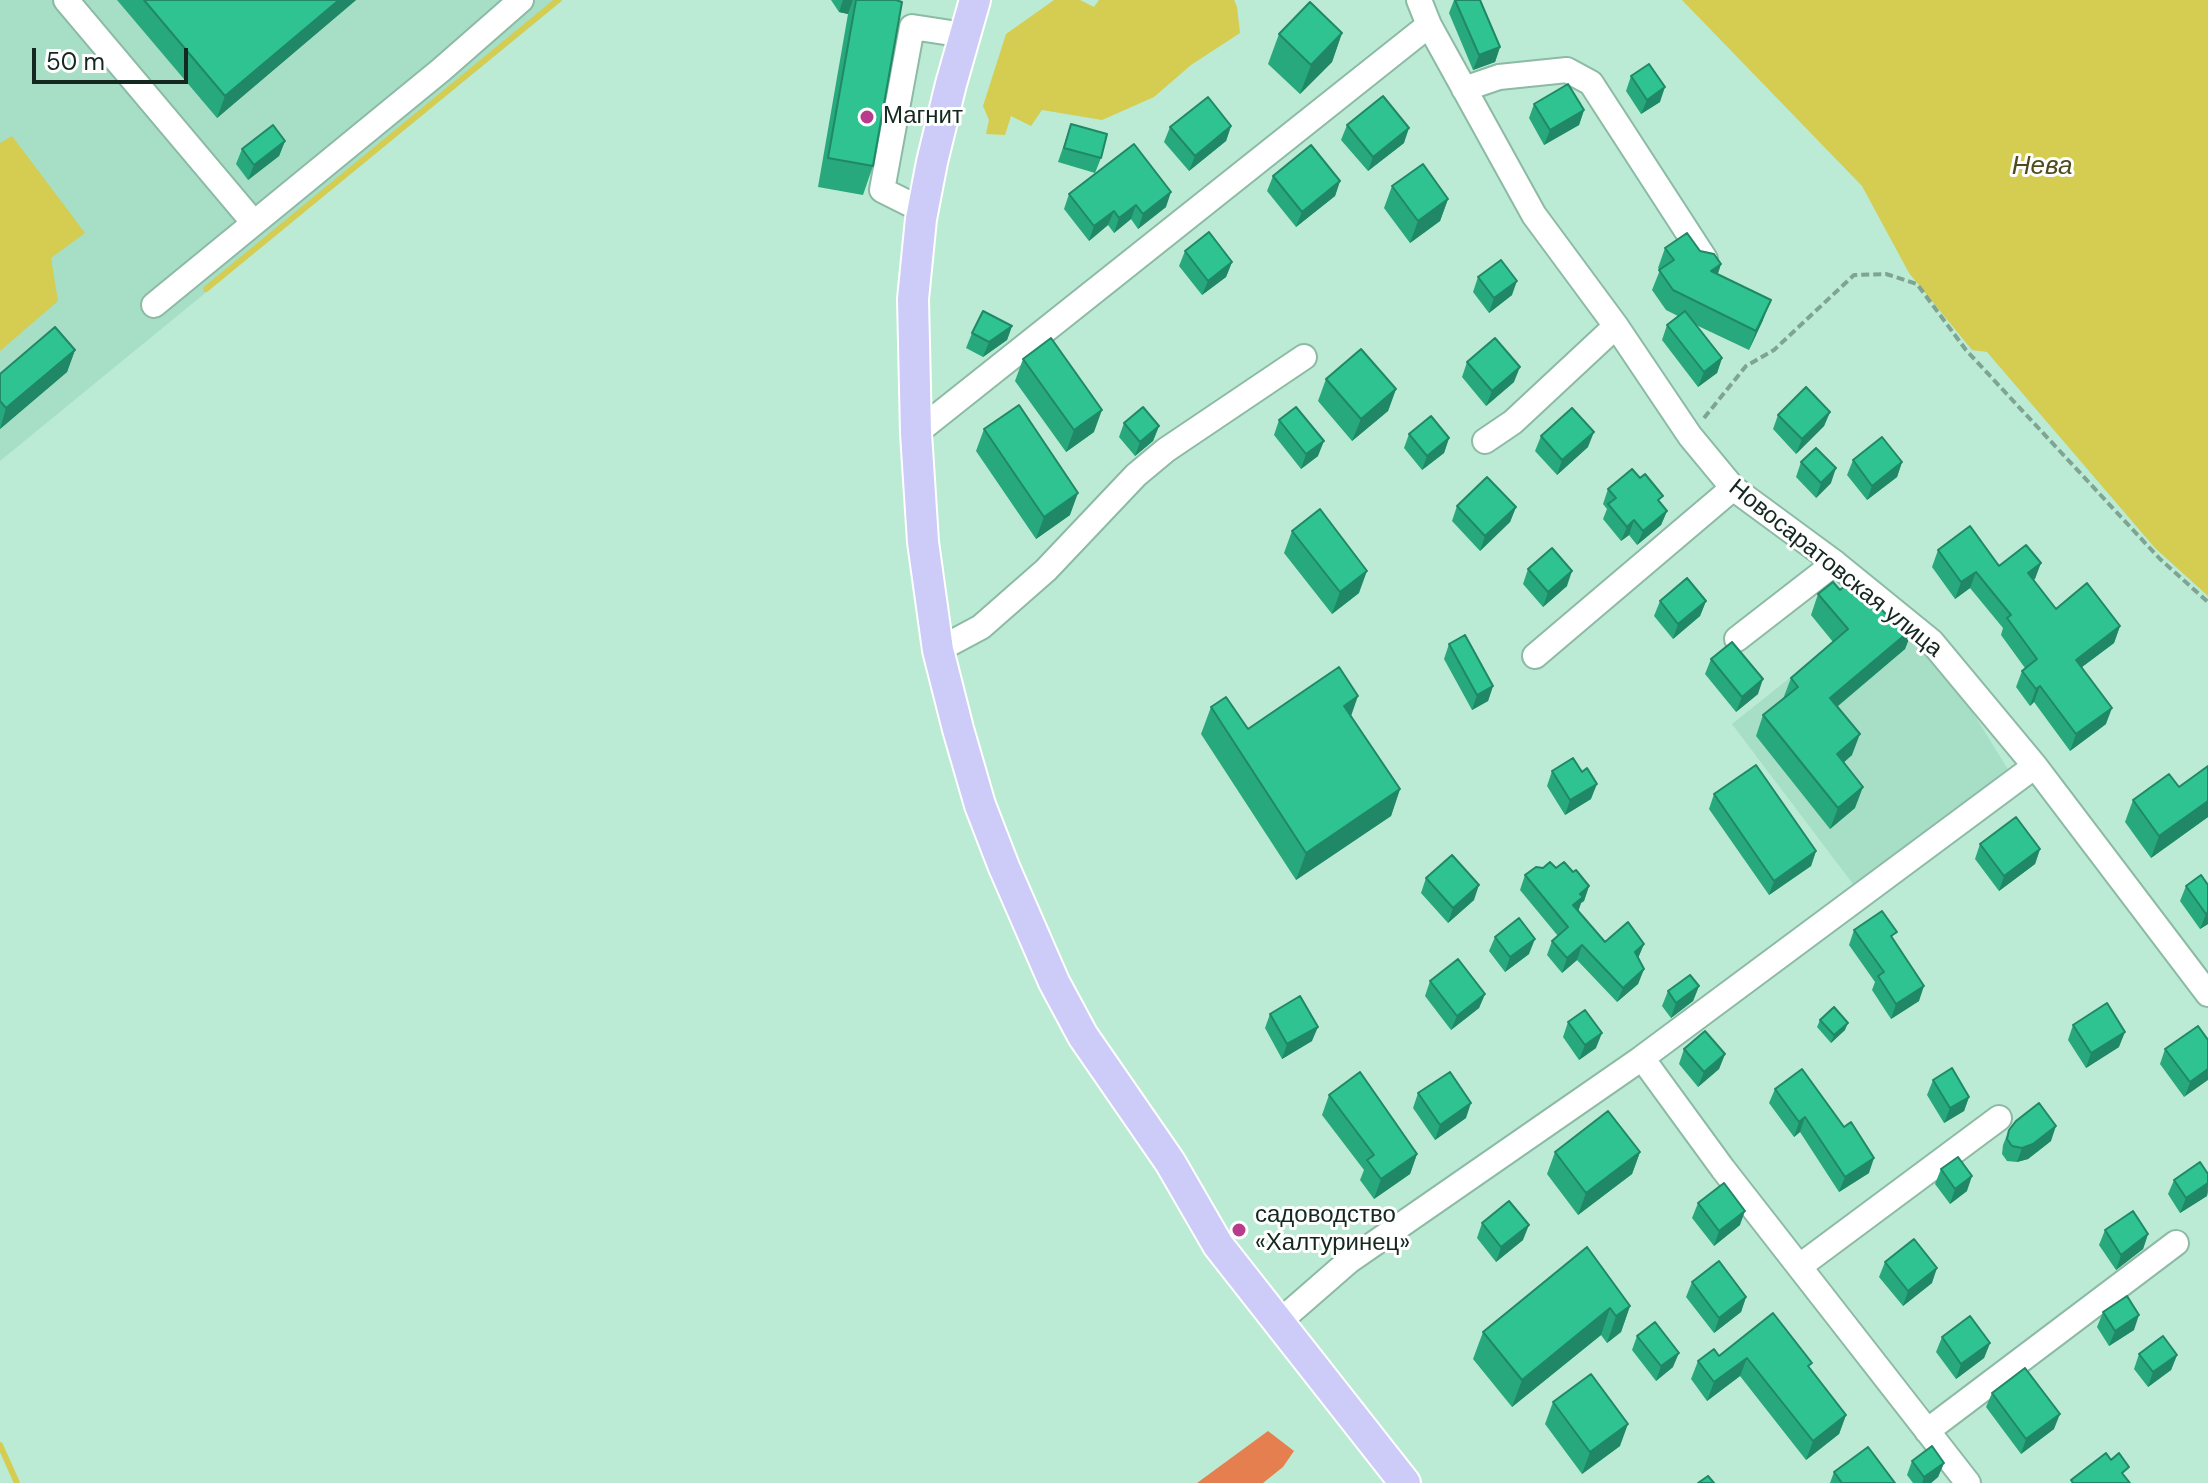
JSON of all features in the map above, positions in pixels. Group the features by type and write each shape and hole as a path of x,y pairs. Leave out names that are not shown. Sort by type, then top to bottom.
{"main road":[{"path":"975,0 945,105 922,210 913,299 916,433 923,542 938,650 980,805 1022,911 1083,1036 1170,1162 1218,1245 1405,1483"}],"street":[{"path":"66,0 254,223"},
{"path":"154,305 441,70 521,0"},
{"name":"Новосаратовская улица","path":"1419,0 1429,25 1534,215 1616,326 1690,436 1733,488 1835,563 1931,641 2035,766 2208,994"},
{"path":"916,433 1429,25"},
{"path":"922,210 882,190 912,27 964,35"},
{"path":"1464,89 1499,77 1567,70 1591,83 1705,259"},
{"path":"1485,441 1513,422 1616,326"},
{"path":"938,650 981,627 1046,570 1136,475 1166,450 1304,357"},
{"path":"1535,656 1733,488"},
{"path":"1737,639 1835,563"},
{"path":"1279,1322 1349,1261 1642,1058 2035,766"},
{"path":"1642,1058 1723,1169 1968,1483"},
{"path":"1800,1266 1999,1118"},
{"path":"1927,1431 2176,1243"}],"path":[{"path":"1690,436 1746,366 1774,350 1854,275 1886,274 1917,284 1966,350 2070,464 2160,559 2208,602"}],"shaded area":[{"path":"0,0 563,0 0,461"},
{"path":"1891,619 1962,695 2009,771 1856,888 1732,724 1826,649"},
{"path":"1268,1431 1294,1451 1283,1467 1263,1483 1197,1483"}],"water":[{"path":"1054,0 1080,0 1094,7 1099,0 1234,0 1240,33 1191,65 1154,97 1102,120 1042,110 1031,126 1011,116 1005,135 986,134 989,120 983,106 1006,34"},
{"name":"Нева","path":"1682,0 2208,0 2208,596 2155,548 1987,352 1972,350 1909,273 1862,186"},
{"path":"12,136 85,233 51,258 58,301 0,351 0,143"}],"building":[{"path":"144,0 339,0 225,96"},
{"path":"856,0 902,2 873,166 828,158"},
{"path":"1455,0 1480,0 1500,47 1479,55"},
{"path":"1310,2 1342,33 1311,65 1279,34"},
{"path":"1649,64 1665,87 1647,100 1631,76"},
{"path":"1568,84 1584,110 1550,130 1534,104"},
{"path":"1383,96 1409,128 1373,157 1347,125"},
{"path":"1208,97 1231,126 1195,156 1170,127"},
{"path":"1071,124 1107,134 1101,158 1064,148"},
{"path":"273,125 285,141 254,165 242,149"},
{"path":"1134,144 1171,192 1143,214 1136,205 1119,218 1114,211 1094,226 1069,194"},
{"path":"1311,145 1340,181 1302,212 1273,176"},
{"path":"1423,164 1448,199 1418,221 1392,186"},
{"path":"1209,232 1232,262 1208,281 1185,251"},
{"path":"1687,233 1700,251 1714,254 1721,264 1711,271 1771,300 1756,331 1673,290 1659,270 1674,260 1665,248"},
{"path":"1501,260 1517,281 1494,298 1478,277"},
{"path":"983,311 1012,326 989,342 972,333"},
{"path":"1685,311 1722,358 1704,372 1667,325"},
{"path":"55,327 75,350 6,408 0,401 0,374"},
{"path":"1051,338 1102,410 1074,430 1023,359"},
{"path":"1495,338 1520,367 1492,391 1467,362"},
{"path":"1361,349 1396,389 1361,419 1326,379"},
{"path":"1806,387 1830,412 1802,439 1778,415"},
{"path":"1019,405 1078,493 1044,517 984,429"},
{"path":"1143,407 1159,426 1140,442 1124,423"},
{"path":"1296,407 1324,441 1306,454 1279,420"},
{"path":"1572,408 1594,432 1562,460 1541,436"},
{"path":"1431,416 1449,438 1427,456 1409,434"},
{"path":"1882,437 1902,462 1872,486 1853,460"},
{"path":"1816,448 1836,468 1821,483 1801,462"},
{"path":"1632,469 1640,478 1645,474 1663,496 1658,500 1667,511 1643,531 1634,520 1627,527 1608,504 1616,498 1608,489"},
{"path":"1487,477 1516,507 1485,536 1457,506"},
{"path":"1320,509 1367,571 1340,592 1292,531"},
{"path":"1970,526 1999,566 2026,545 2041,563 2028,573 2056,609 2087,583 2120,626 2076,660 2112,708 2076,734 2040,686 2036,689 2022,671 2037,659 2007,618 2011,615 1976,572 1961,582 1938,550"},
{"path":"1552,548 1572,571 1548,592 1528,569"},
{"path":"1687,578 1706,601 1678,624 1660,601"},
{"path":"1854,578 1890,619 1899,611 1913,628 1830,698 1860,734 1837,754 1863,787 1838,808 1763,715 1798,687 1791,678 1848,629 1818,594 1833,582 1840,590"},
{"path":"1465,635 1493,686 1477,695 1449,644"},
{"path":"1732,642 1763,679 1742,697 1711,659"},
{"path":"1339,667 1358,696 1344,706 1400,789 1306,853 1211,707 1226,697 1248,729"},
{"path":"1573,758 1582,772 1587,768 1597,784 1570,800 1552,771"},
{"path":"1756,765 1816,851 1774,881 1714,794"},
{"path":"2208,766 2208,801 2159,836 2133,800 2169,774 2179,787"},
{"path":"2016,817 2040,849 2004,876 1980,844"},
{"path":"1452,855 1479,885 1453,908 1426,878"},
{"path":"1550,862 1556,868 1564,862 1573,872 1576,870 1589,886 1580,894 1583,897 1573,905 1605,942 1628,922 1644,944 1635,952 1644,969 1623,988 1582,945 1567,958 1552,941 1568,927 1525,875"},
{"path":"2201,875 2208,885 2206,914 2186,886"},
{"path":"1882,911 1897,932 1891,936 1924,986 1896,1004 1878,976 1884,972 1854,930"},
{"path":"1519,918 1535,939 1510,957 1495,937"},
{"path":"1458,959 1485,994 1457,1016 1430,981"},
{"path":"1690,975 1699,986 1676,1003 1668,991"},
{"path":"1300,996 1318,1027 1287,1044 1270,1014"},
{"path":"2107,1003 2125,1032 2091,1053 2073,1025"},
{"path":"1834,1007 1848,1023 1834,1035 1820,1020"},
{"path":"1585,1010 1602,1033 1585,1045 1568,1022"},
{"path":"2198,1026 2208,1040 2208,1069 2190,1082 2165,1049"},
{"path":"1705,1031 1725,1054 1704,1072 1684,1049"},
{"path":"1952,1068 1969,1097 1950,1108 1933,1080"},
{"path":"1802,1069 1844,1127 1851,1122 1874,1158 1845,1177 1805,1117 1799,1122 1775,1089"},
{"path":"1360,1072 1417,1154 1381,1179 1367,1160 1374,1155 1329,1095"},
{"path":"1450,1072 1471,1103 1440,1125 1418,1093"},
{"path":"2039,1103 2056,1126 2033,1144 2022,1148 2012,1146 2007,1139 2009,1130"},
{"path":"1608,1111 1640,1152 1586,1193 1555,1152"},
{"path":"1958,1157 1972,1176 1955,1189 1941,1169"},
{"path":"2200,1162 2208,1174 2208,1183 2186,1198 2174,1180"},
{"path":"1724,1183 1745,1211 1719,1231 1698,1203"},
{"path":"1509,1201 1529,1225 1501,1247 1482,1223"},
{"path":"2133,1211 2148,1234 2121,1255 2105,1230"},
{"path":"1914,1239 1937,1268 1908,1291 1885,1262"},
{"path":"1587,1247 1630,1306 1616,1316 1610,1308 1522,1380 1483,1332"},
{"path":"1719,1261 1746,1297 1719,1318 1692,1282"},
{"path":"2127,1296 2139,1315 2115,1331 2103,1312"},
{"path":"1773,1313 1812,1363 1808,1366 1846,1415 1813,1441 1747,1358 1714,1382 1698,1361 1714,1349 1719,1356"},
{"path":"1970,1316 1990,1343 1961,1364 1942,1337"},
{"path":"1655,1322 1679,1353 1661,1366 1637,1336"},
{"path":"2163,1336 2177,1355 2153,1372 2139,1354"},
{"path":"2025,1368 2060,1414 2026,1439 1992,1393"},
{"path":"1591,1374 1628,1424 1590,1452 1553,1402"},
{"path":"1932,1446 1944,1463 1924,1477 1912,1461"},
{"path":"1868,1447 1895,1483 1842,1483 1834,1472"},
{"path":"2106,1453 2111,1460 2119,1453 2129,1467 2122,1473 2130,1483 2073,1483 2071,1480"},
{"path":"1708,1476 1714,1483 1698,1483"}],"waterway":[{"path":"206,289 558,0"},
{"path":"0,1445 17,1483"}],"place":[{"name":"Магнит","path":"867,117"},
{"name":"садоводство «Халтуринец»","path":"1239,1230"}]}
